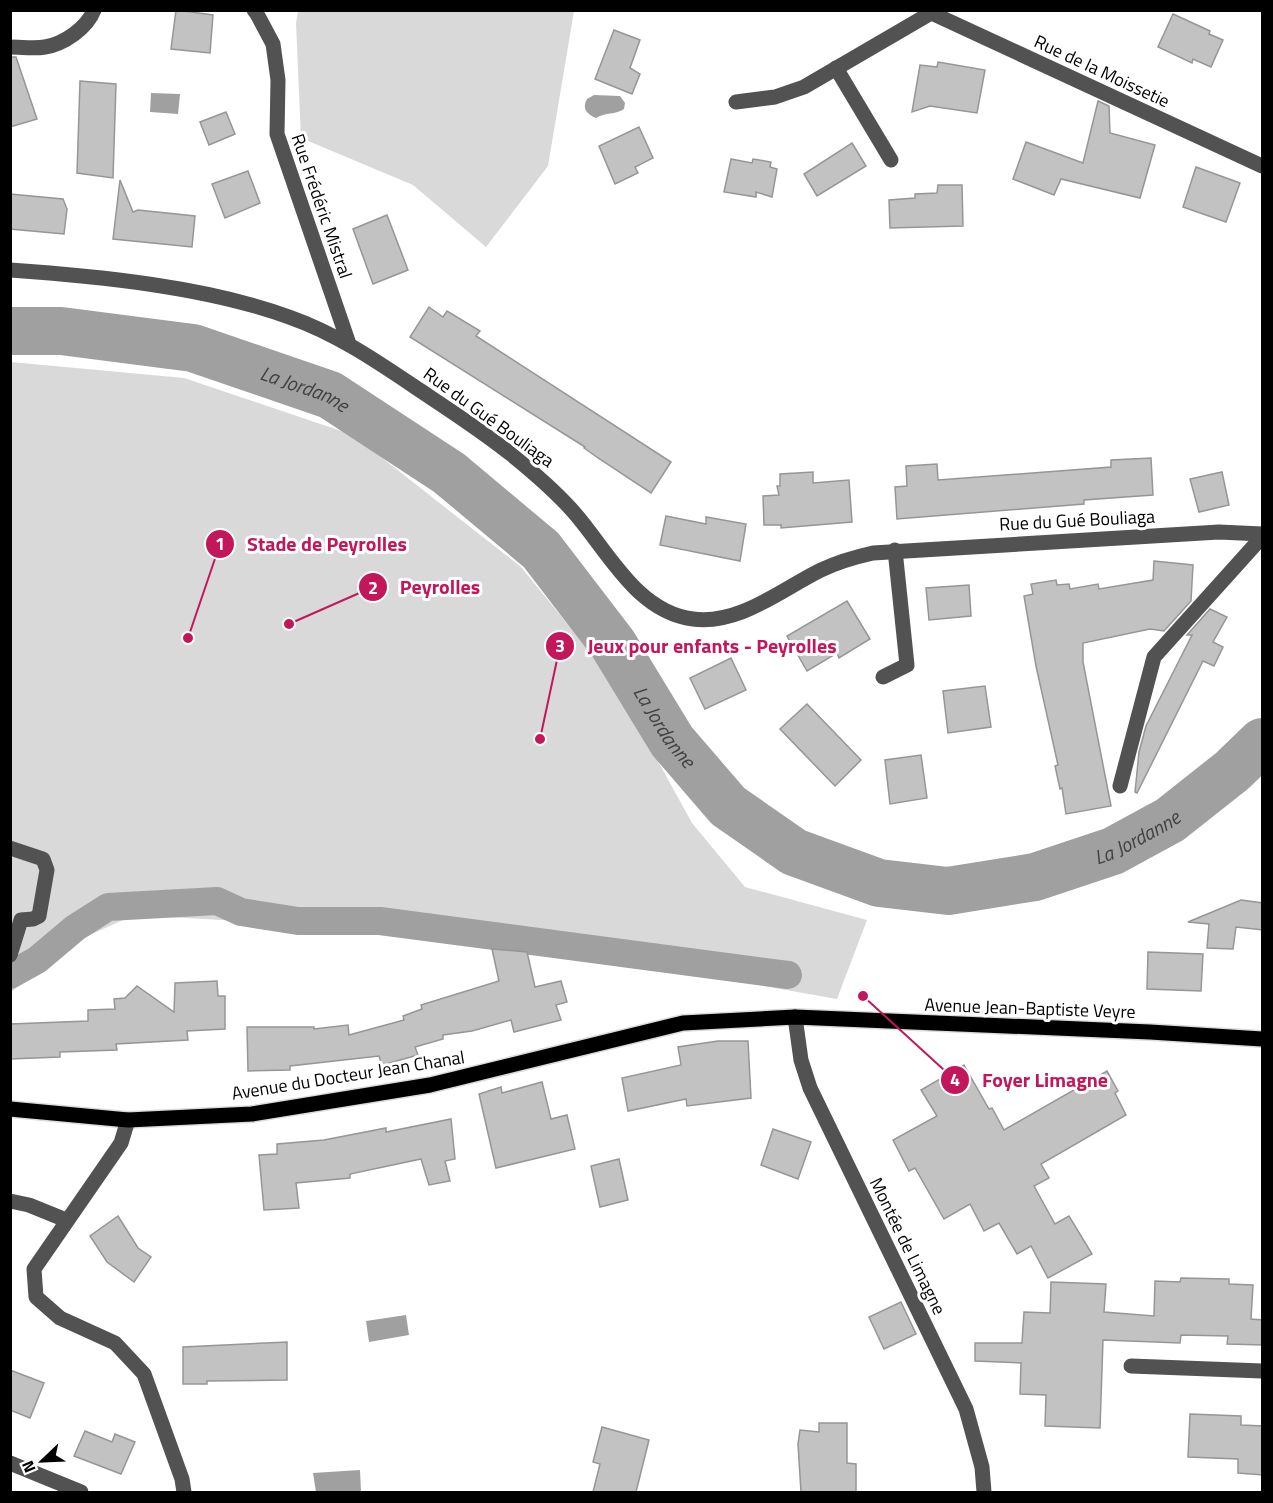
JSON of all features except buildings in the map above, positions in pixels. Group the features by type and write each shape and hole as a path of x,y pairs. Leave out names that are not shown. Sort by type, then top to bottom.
{"main road":[{"name":"Avenue Jean-Baptiste Veyre","path":"795,1017 1263,1039"},
{"name":"Avenue du Docteur Jean Chanal","path":"10,1109 128,1120 252,1114 430,1085 683,1023 795,1017"}],"street":[{"path":"10,47 46,47 72,36 91,18 94,10"},
{"name":"Rue Frédéric Mistral","path":"254,10 273,44 278,80 277,135 349,344"},
{"path":"736,102 775,97 804,87 928,12"},
{"name":"Rue de la Moissetie","path":"928,12 1263,166"},
{"path":"836,68 891,160"},
{"name":"Rue du Gué Bouliaga","path":"10,270 147,285 212,296 288,316 349,344 460,417 511,454 548,485 572,510 626,579 646,598 669,612 693,619 714,618 737,613 822,570 873,553 1219,532 1263,535"},
{"path":"1120,786 1154,657 1263,535"},
{"path":"883,677 908,665 895,550"},
{"path":"10,848 43,859 47,870 39,916 33,920 21,920 10,955"},
{"name":"Montée de Limagne","path":"795,1017 801,1060 810,1088 966,1409 982,1467 984,1492"},
{"path":"128,1120 121,1143 34,1269 36,1297 60,1318 116,1343 144,1374 182,1479 184,1492"},
{"path":"10,1201 28,1205 66,1220"},
{"path":"1131,1366 1263,1371"},
{"path":"10,1463 81,1492"}],"shaded area":[{"path":"298,11 574,11 548,166 486,247 413,185 301,138 296,23"},
{"path":"151,93 180,94 178,114 150,112"},
{"path":"594,95 620,96 625,103 624,109 596,118 587,113 585,105 587,99"},
{"path":"11,362 184,378 353,435 521,567 614,681 692,823 745,887 867,920 837,999 674,970 357,928 134,915 70,944 11,992"},
{"path":"406,1315 409,1335 369,1342 366,1321"},
{"path":"360,1470 361,1492 316,1492 313,1473"}],"waterway":[{"name":"La Jordanne","path":"10,331 61,331 193,348 330,395 449,473 541,550 613,644 672,741 728,806 794,852 879,883 948,891 1035,877 1113,851 1170,820 1232,771 1262,742"},
{"path":"10,975 37,960 75,928 108,907 217,901 241,912 298,921 380,921 788,975"}],"place":[{"name":"Peyrolles","path":"289,624"},
{"name":"Stade de Peyrolles","path":"188,638"},
{"name":"Jeux pour enfants - Peyrolles","path":"540,739"},
{"name":"Foyer Limagne","path":"863,996"}]}
